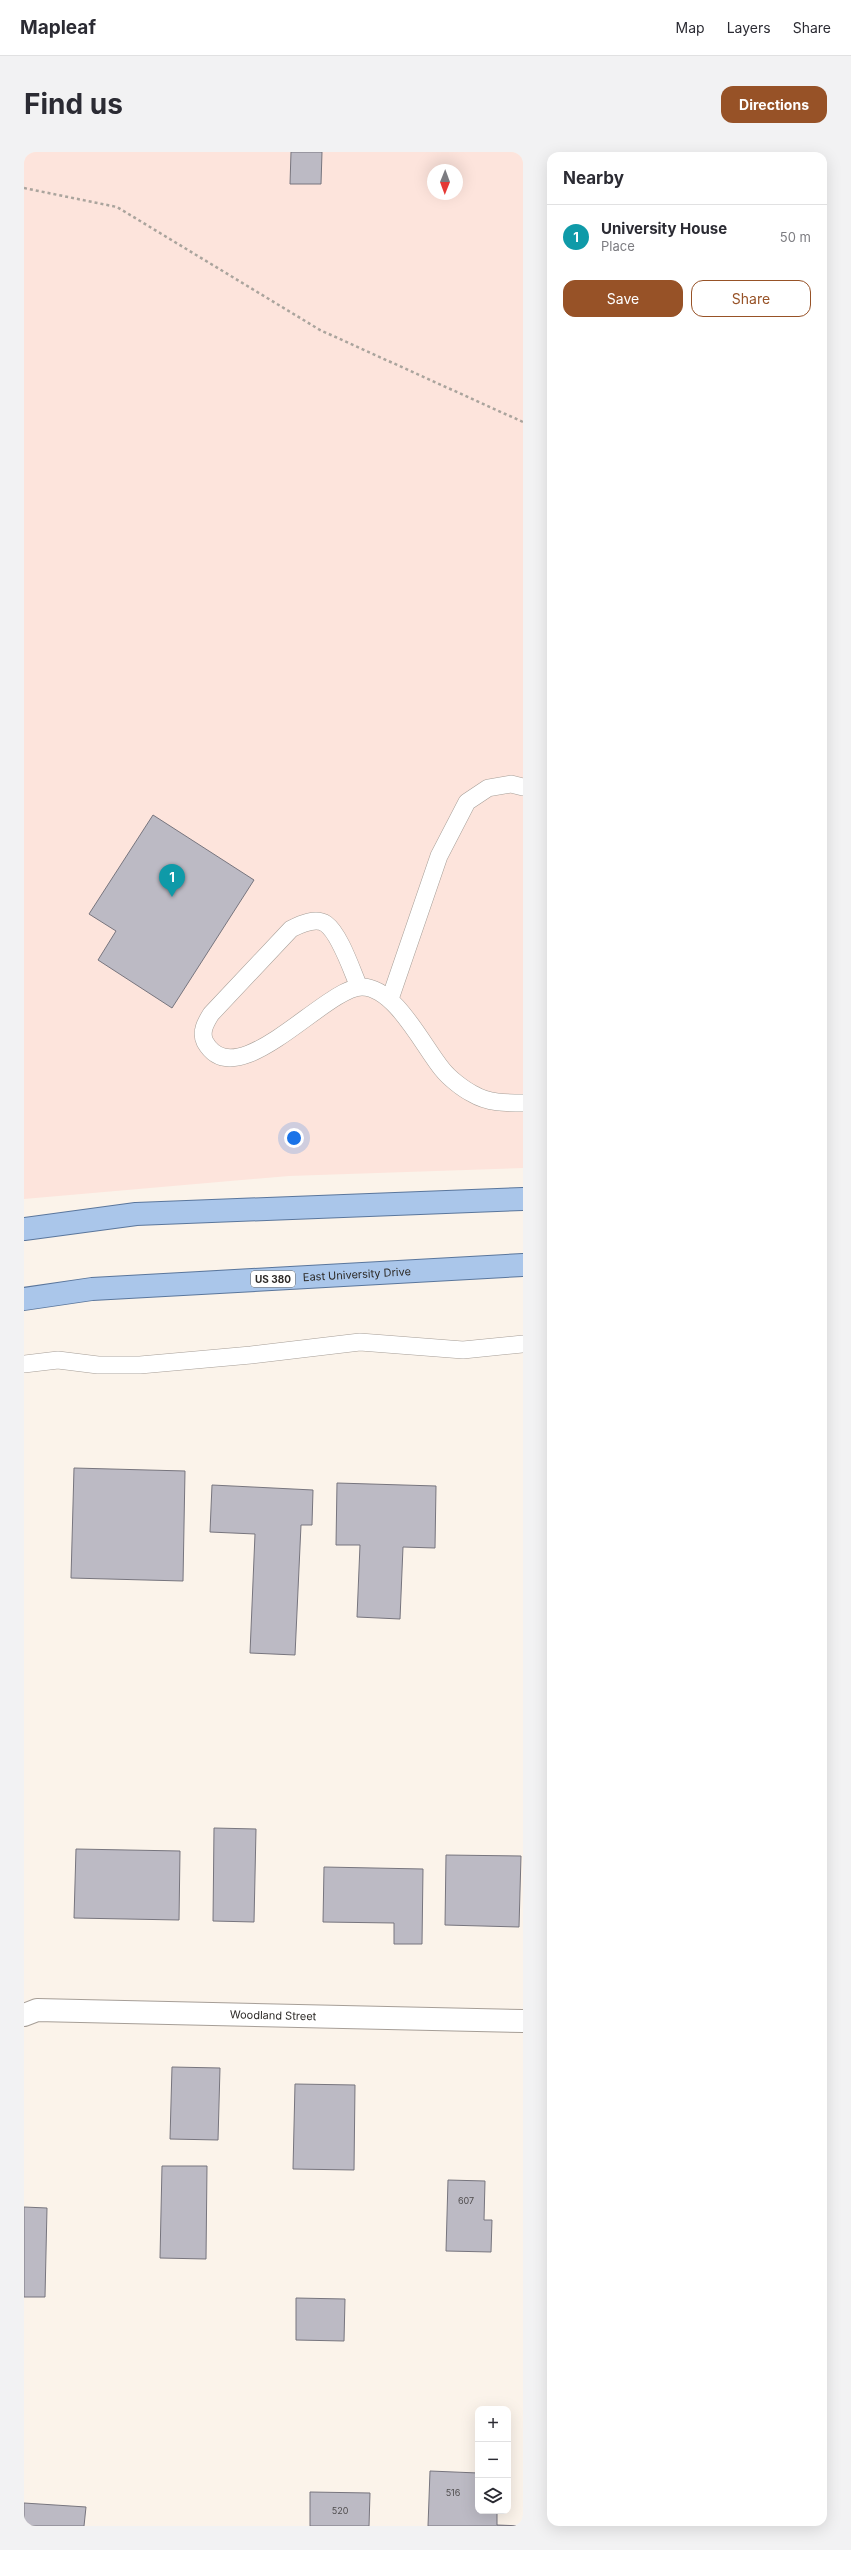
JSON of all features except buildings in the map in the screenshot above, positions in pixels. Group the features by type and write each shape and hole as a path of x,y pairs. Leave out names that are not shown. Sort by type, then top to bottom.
{"main road":[{"path":"24,1229 136,1214 523,1199"},
{"name":"East University Drive","path":"24,1299 92,1289 523,1265"}],"street":[{"name":"Woodland Street","path":"24,2015 37,2010 523,2021"}],"lane":[{"path":"390,1000 439,856 467,802 488,788 511,784 523,787"},
{"path":"359,987 336,936 326,924 315,921 303,923 291,929 211,1014 203,1028 204,1040 213,1052 226,1057 254,1052 307,1020 332,1001 359,987 368,987 390,1000 443,1070 472,1094 487,1100 523,1103"},
{"path":"24,1364 58,1360 98,1365 140,1365 251,1356 360,1342 463,1350 523,1344"}],"path":[{"path":"24,188 117,207 320,330 523,422"}],"shaded area":[{"path":"24,152 523,152 523,1168 289,1176 24,1199"}],"place":[{"name":"University House","path":"172,897"}]}
